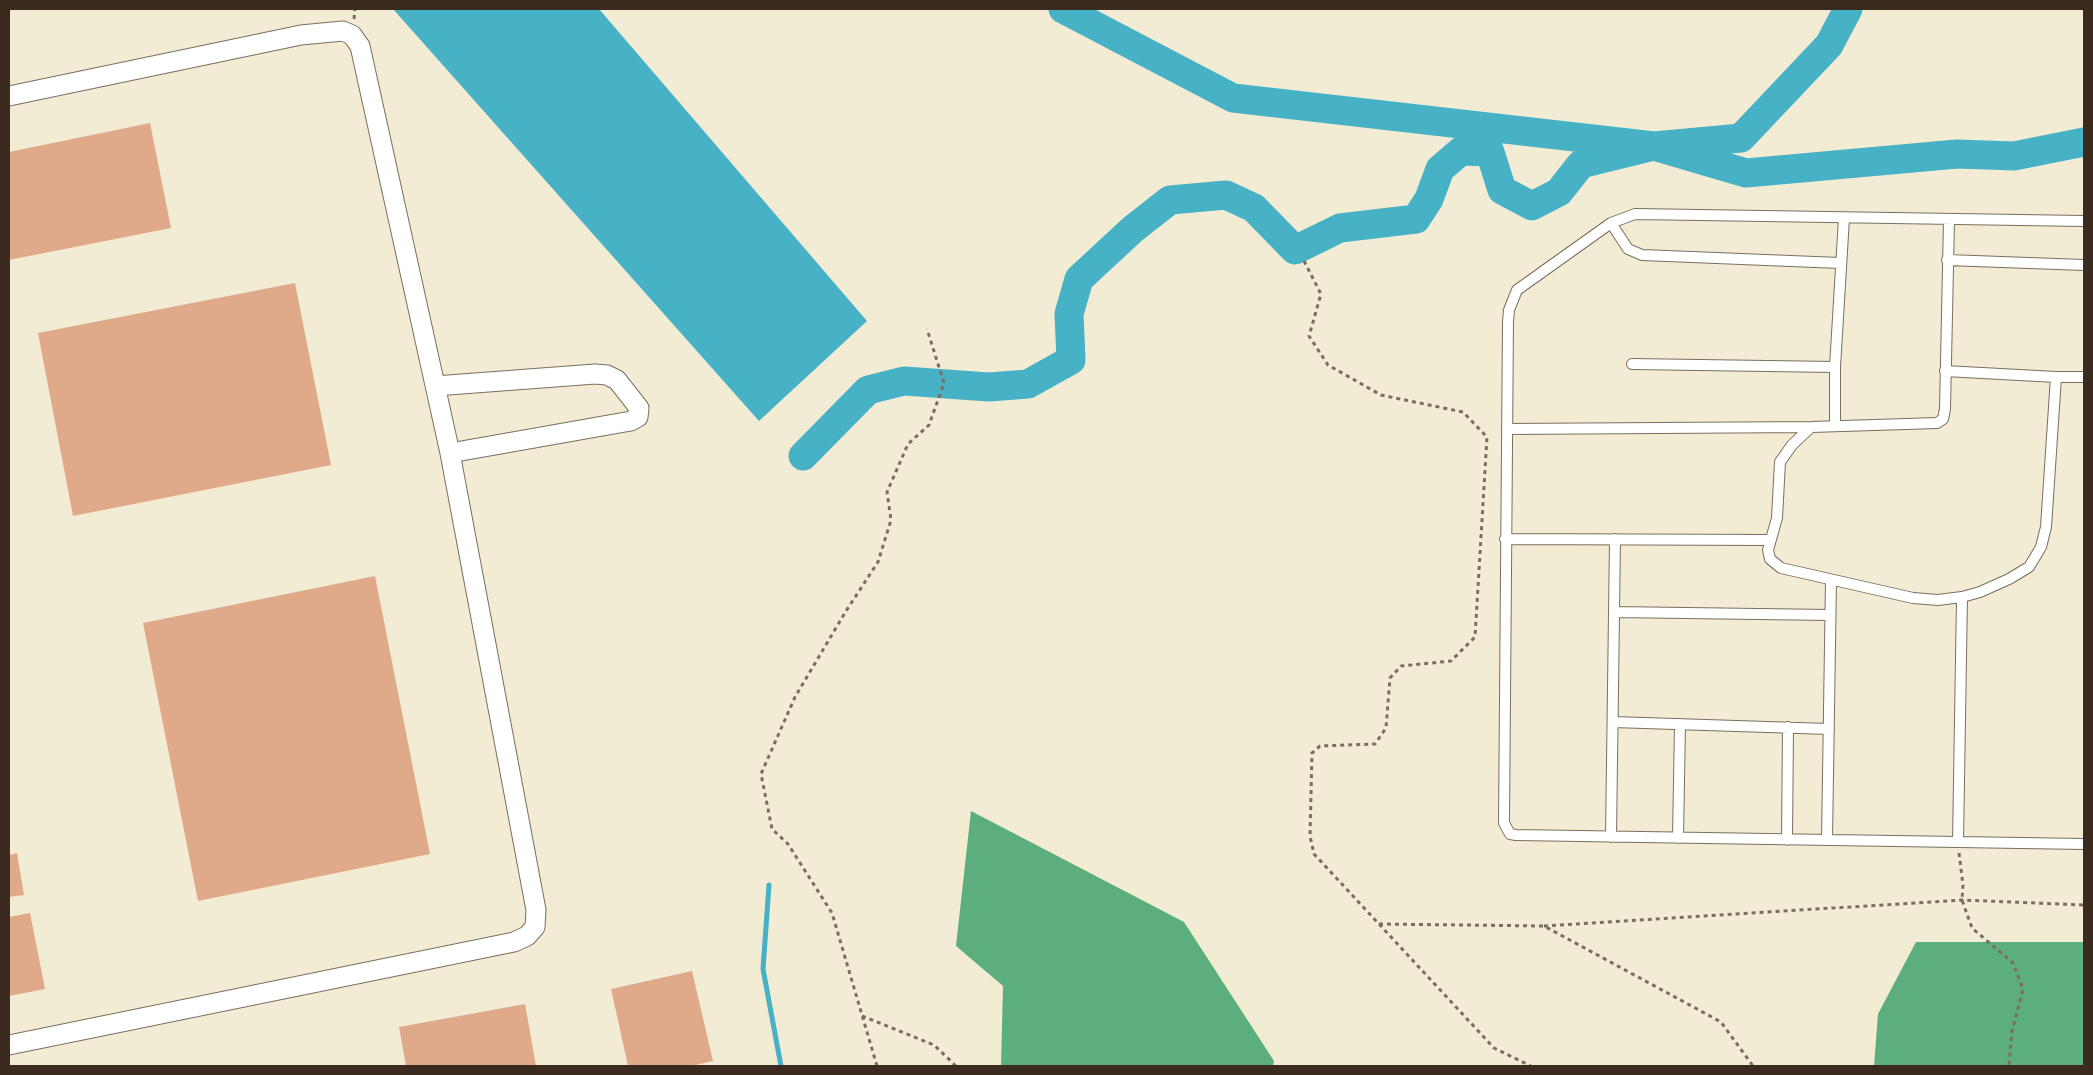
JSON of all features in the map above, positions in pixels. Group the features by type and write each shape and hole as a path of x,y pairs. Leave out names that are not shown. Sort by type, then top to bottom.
{"street":[{"path":"9,96 301,35 343,31 352,35 360,46 450,453 534,900 535,927 527,936 514,942 9,1045"},
{"path":"435,386 595,374 617,380 639,408 638,417 631,421 450,453"}],"lane":[{"path":"2084,221 1635,214 1611,224 1517,290 1512,299 1508,322 1504,823 1506,830 1510,834 1516,835 2084,844"},
{"path":"1835,426 1835,367 1844,218"},
{"path":"1507,429 1812,427 1937,423 1943,419 1945,409 1949,220"},
{"path":"1611,224 1628,249 1642,255 1840,263"},
{"path":"1947,260 2084,265"},
{"path":"1632,364 1835,367"},
{"path":"1945,371 2056,377 2084,376"},
{"path":"1812,427 1792,445 1780,462 1776,518 1770,540 1770,559 1781,568 1913,598 1938,600 1962,597 1980,592 2029,567 2041,548 2046,526 2056,377"},
{"path":"1505,539 1770,540"},
{"path":"1611,837 1615,539"},
{"path":"1827,840 1831,580"},
{"path":"1958,842 1962,597"},
{"path":"1614,612 1830,615"},
{"path":"1613,722 1829,729"},
{"path":"1678,838 1680,724"},
{"path":"1787,840 1788,727"}],"path":[{"path":"1304,261 1321,294 1309,336 1328,365 1381,395 1463,412 1487,437 1475,637 1451,660 1401,666 1390,678 1386,728 1375,744 1320,746 1312,753 1310,836 1314,854 1494,1048 1530,1066"},
{"path":"877,1066 832,914 788,844 772,829 761,774 795,696 878,562 891,520 887,492 908,444 930,425 944,383 927,329"},
{"path":"1958,842 1963,885 1962,900 1972,928 2013,964 2023,989 2012,1031 2009,1066"},
{"path":"1378,924 1544,926 1962,900 2084,906"},
{"path":"1544,926 1721,1022 1753,1066"},
{"path":"862,1016 934,1045 956,1066"}],"green space":[{"path":"971,811 1184,922 1274,1061 1273,1066 1001,1066 1003,986 956,946"},
{"path":"1916,942 2084,942 2084,1066 1874,1066 1878,1014"}],"water":[{"path":"393,9 599,9 867,321 759,421"}],"building":[{"path":"150,123 171,228 9,260 9,152"},
{"path":"295,283 331,465 73,516 38,333"},
{"path":"375,576 430,854 198,901 143,623"},
{"path":"17,853 24,895 9,897 9,855"},
{"path":"30,913 45,989 9,996 9,917"},
{"path":"692,971 713,1061 691,1066 628,1066 611,989"},
{"path":"525,1004 536,1066 406,1066 399,1027"}],"waterway":[{"path":"1063,9 1233,98 1654,146 1741,138 1829,45 1848,9"},
{"path":"803,456 868,390 904,381 989,387 1028,384 1071,360 1069,314 1079,279 1133,229 1170,200 1226,195 1254,208 1295,250 1340,228 1416,219 1429,199 1440,169 1461,151 1490,152 1502,190 1532,206 1559,192 1581,164 1654,146 1746,173 1957,154 2014,156 2084,142"},
{"path":"769,885 763,969 781,1066"}]}
